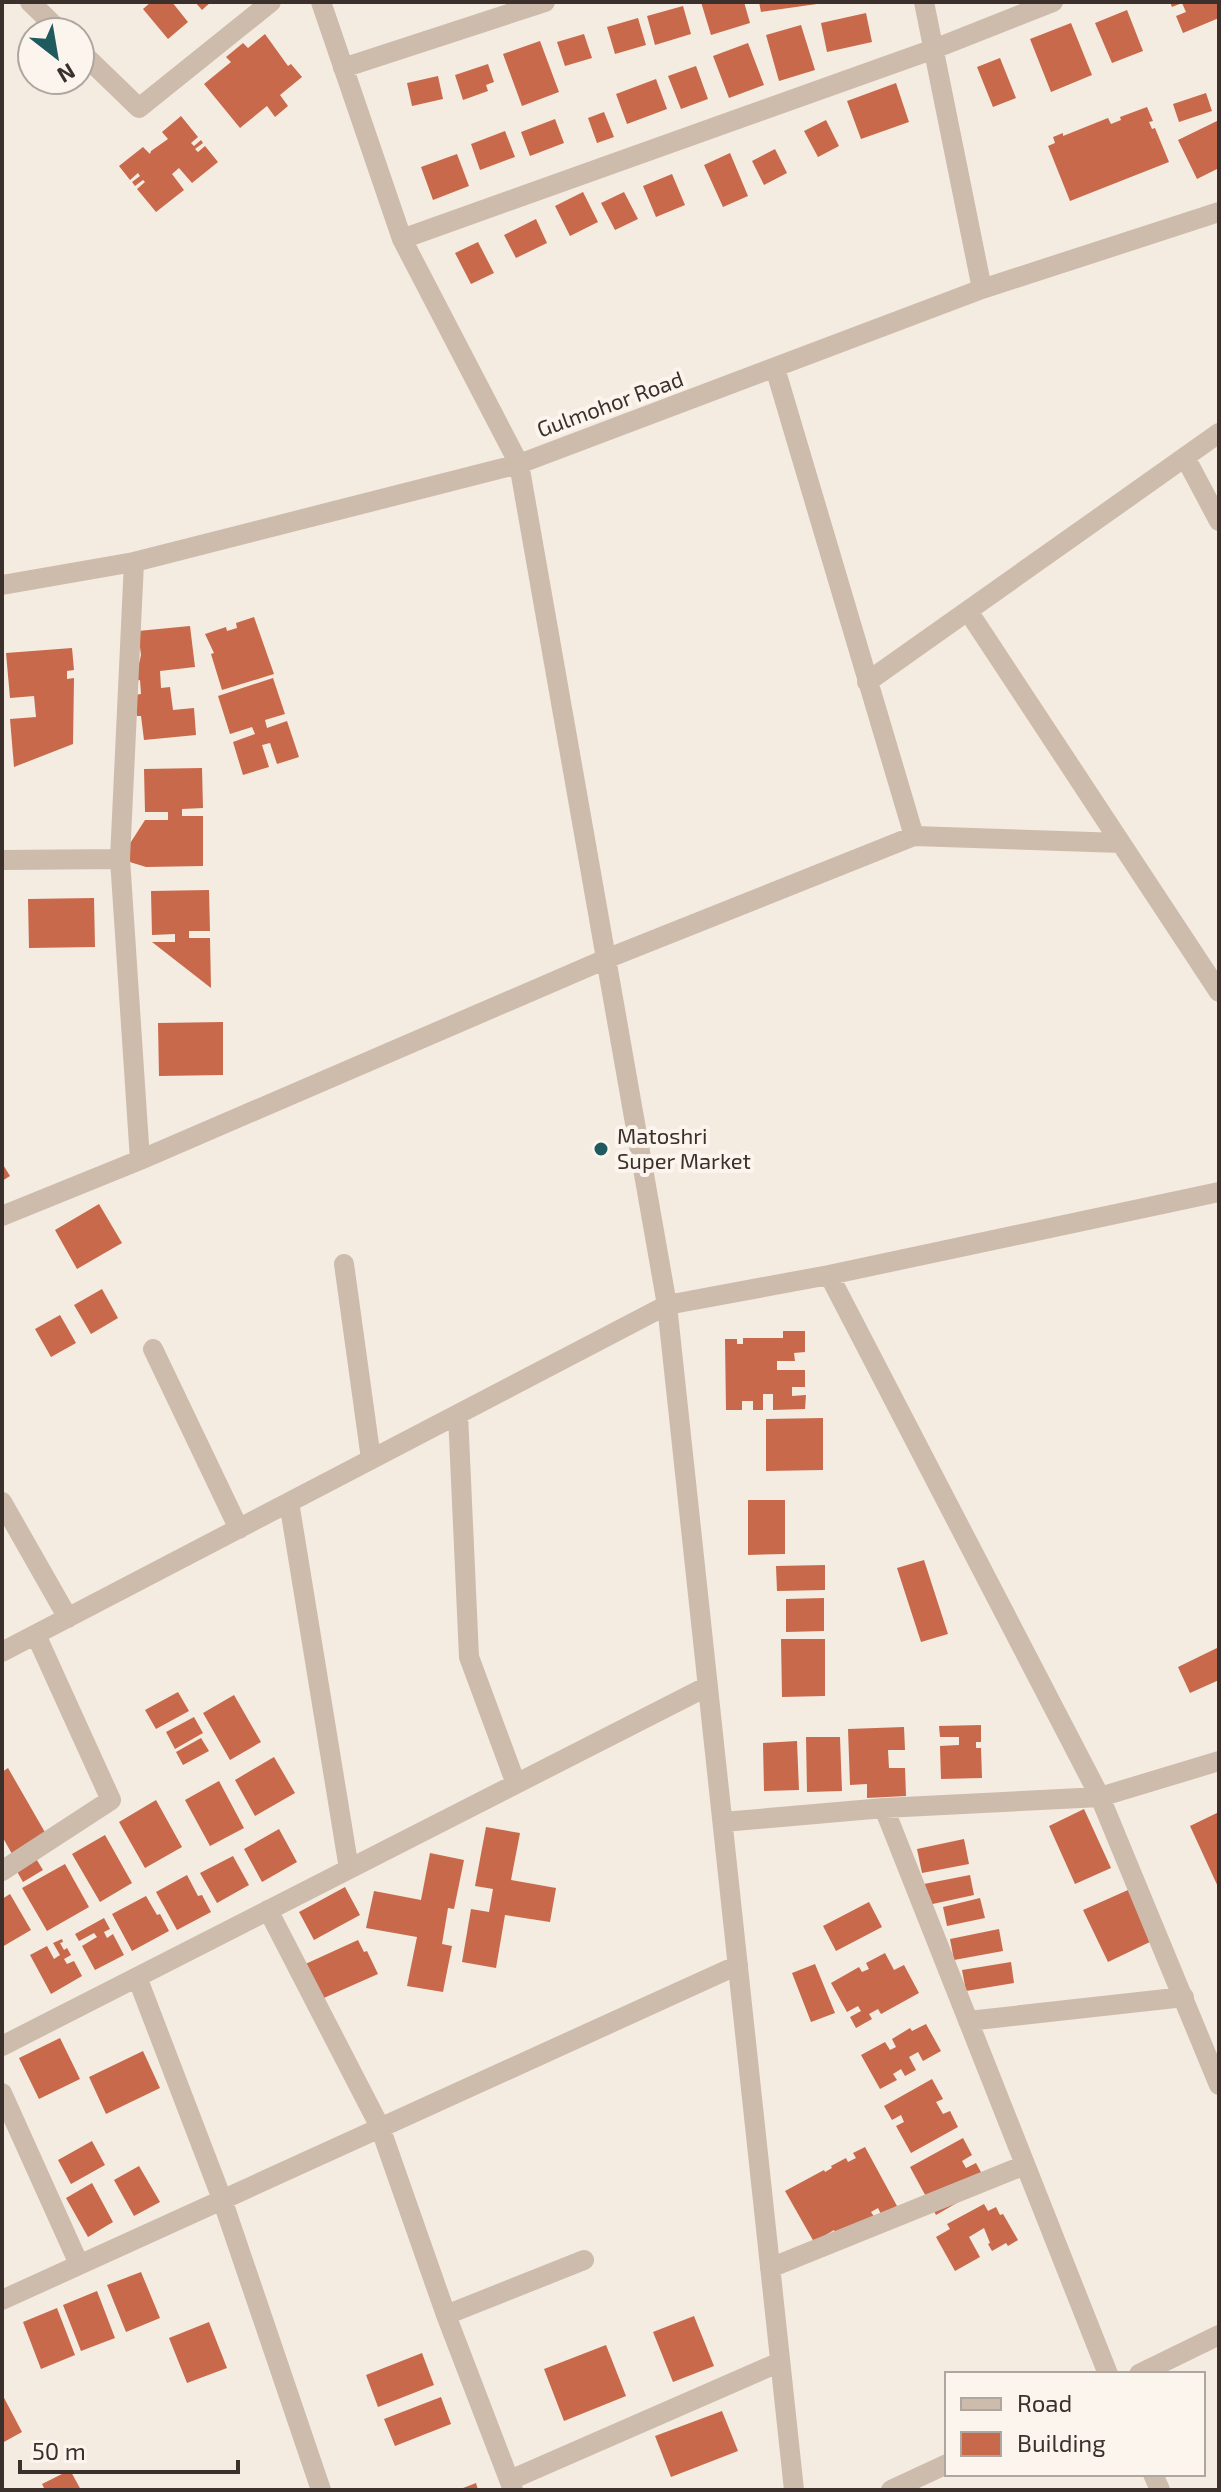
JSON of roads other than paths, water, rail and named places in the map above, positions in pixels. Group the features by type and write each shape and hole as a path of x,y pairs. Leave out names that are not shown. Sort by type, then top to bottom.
{"street":[{"path":"96,66 139,108 271,2"},
{"path":"321,2 402,239 519,464 667,1305 794,2490"},
{"path":"343,68 545,2"},
{"path":"924,2 982,289"},
{"path":"402,239 934,49 1053,2"},
{"name":"Gulmohor Road","path":"2,585 134,562 519,464 982,289 1219,212"},
{"path":"775,368 914,836"},
{"path":"867,682 1219,433"},
{"path":"1185,457 1219,521"},
{"path":"134,562 120,859 140,1160"},
{"path":"968,611 1219,992"},
{"path":"2,1216 140,1160 606,959 914,836 1121,843"},
{"path":"2,860 120,859"},
{"path":"2,1652 667,1305 829,1275 1219,1192"},
{"path":"344,1264 371,1459"},
{"path":"829,1275 1100,1797 1219,2085"},
{"path":"153,1349 239,1529"},
{"path":"458,1414 469,1657 516,1784"},
{"path":"2,1502 68,1618"},
{"path":"289,1502 349,1869"},
{"path":"2,1871 111,1800 36,1635"},
{"path":"2,2046 708,1686"},
{"path":"723,1822 884,1808 1100,1797 1219,1761"},
{"path":"884,1808 1107,2372"},
{"path":"268,1910 380,2127 446,2315 512,2485 780,2362"},
{"path":"2,2300 738,1965"},
{"path":"137,1977 222,2199 321,2490"},
{"path":"968,2021 1184,1997"},
{"path":"2,2093 79,2264"},
{"path":"770,2268 1025,2165"},
{"path":"446,2315 584,2260"},
{"path":"1143,2372 1219,2335"},
{"path":"891,2490 945,2465"}],"place":[{"name":"Matoshri Super Market","path":"601,1149"}]}
